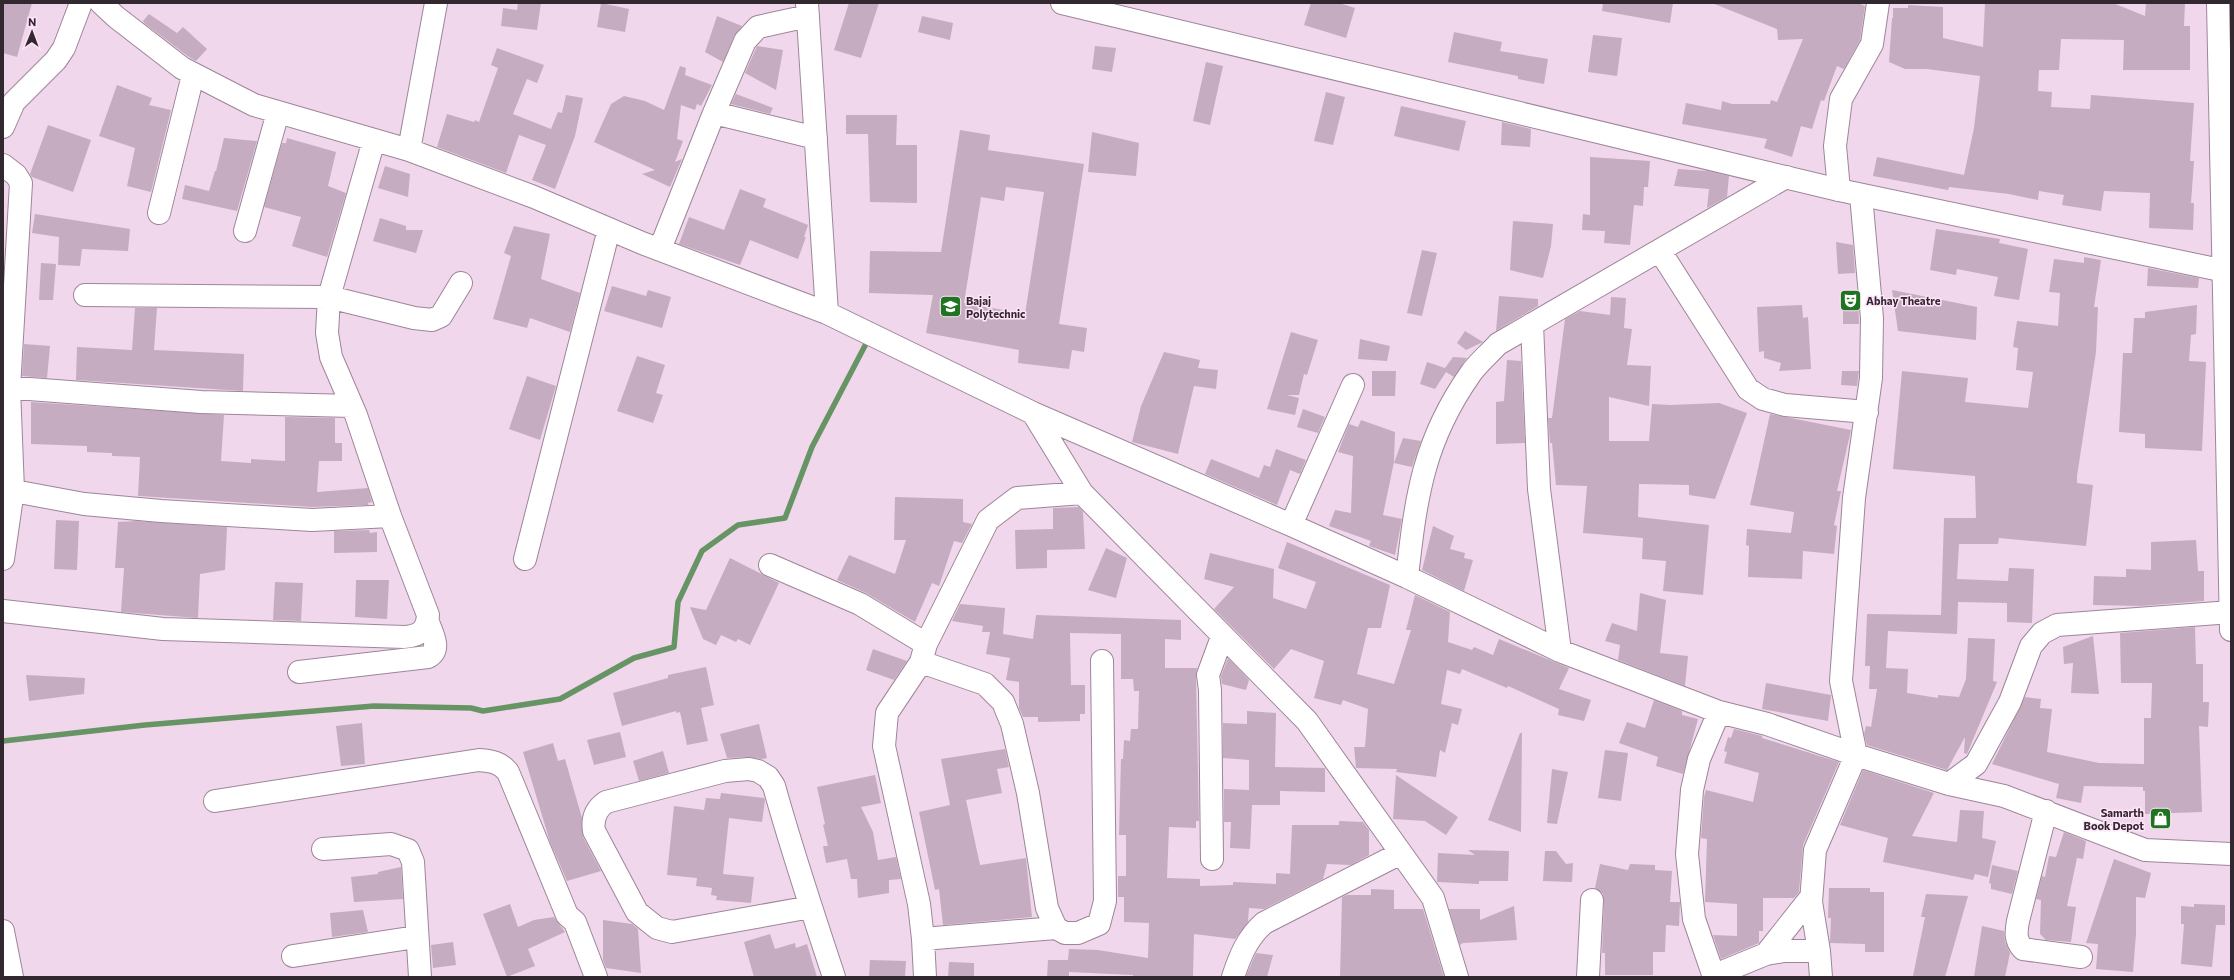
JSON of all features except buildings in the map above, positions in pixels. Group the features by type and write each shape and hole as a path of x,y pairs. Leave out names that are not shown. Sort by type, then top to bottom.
{"street":[{"path":"5,114 60,56 81,3"},
{"path":"101,3 116,18 193,75 254,105 409,150 534,197 660,250 828,313 1033,413 1407,577 1560,651 1719,712 1767,724 1856,755 1949,784 2004,796 2145,850 2231,854"},
{"path":"409,150 436,3"},
{"path":"1062,3 1839,190 2225,271"},
{"path":"1839,190 1835,146 1841,98 1872,44 1878,3"},
{"path":"2218,3 2225,271 2231,630"},
{"path":"660,250 714,113 745,41 758,27 807,10 828,313"},
{"path":"159,213 193,75"},
{"path":"245,231 278,112"},
{"path":"714,113 816,138"},
{"path":"299,672 428,657 434,652 436,646 425,607 390,516 352,406 331,357 327,333 329,296 374,140"},
{"path":"3,165 16,174 22,183 6,387 8,489 3,559"},
{"path":"1407,577 1414,516 1422,477 1440,423 1472,372 1498,344 1786,177"},
{"path":"1821,977 1819,951 1811,897 1815,850 1856,755 1841,681 1854,498 1871,378 1872,318 1861,195"},
{"path":"525,559 609,229"},
{"path":"1660,251 1748,389 1763,399 1785,405 1867,412"},
{"path":"85,295 329,296 414,318 432,320 441,316 461,283"},
{"path":"1532,324 1539,489 1560,651"},
{"path":"1291,525 1353,385"},
{"path":"6,387 201,402 352,406"},
{"path":"1033,413 1082,493 1222,637 1307,721 1433,898 1457,977"},
{"path":"8,489 84,504 161,511 312,520 390,516"},
{"path":"924,977 923,939 918,904 884,746 887,713 923,653 988,520 1017,498 1082,493"},
{"path":"770,565 860,604 923,653 985,684 1003,702 1012,724 1028,793 1047,908 1056,928"},
{"path":"3,611 163,629 396,637 414,636 423,632 428,622"},
{"path":"1949,784 1976,764 2010,702 2031,646 2048,629 2057,626 2231,612"},
{"path":"1212,859 1210,690 1208,675 1222,637"},
{"path":"923,939 1056,928 1065,933 1078,933 1099,924 1103,914 1105,901 1102,661"},
{"path":"1719,712 1700,759 1695,778 1687,854 1694,920 1714,976 1766,954 1784,951 1819,951"},
{"path":"216,800 479,760 500,764 508,772 567,915 575,922 596,977"},
{"path":"811,907 672,932 657,928 637,912 594,831 594,819 597,810 606,802 725,771 749,769 758,771 768,777 774,786 834,977"},
{"path":"2046,811 2018,921 2016,936 2018,943 2023,949 2081,958"},
{"path":"323,849 391,844 408,850 413,862 416,937 420,977"},
{"path":"1233,977 1245,946 1254,932 1264,923 1401,853"},
{"path":"1766,954 1811,897"},
{"path":"1588,977 1592,900"},
{"path":"3,931 12,977"},
{"path":"293,956 416,937"}],"waterway":[{"path":"3,741 145,725 374,706 471,708 483,711 560,699 634,658 674,647 678,602 702,551 738,525 785,518 812,447 869,338"}],"place":[{"name":"Abhay Theatre","path":"1850,301"},
{"name":"Bajaj Polytechnic","path":"951,307"},
{"name":"Samarth Book Depot","path":"2160,819"}]}
